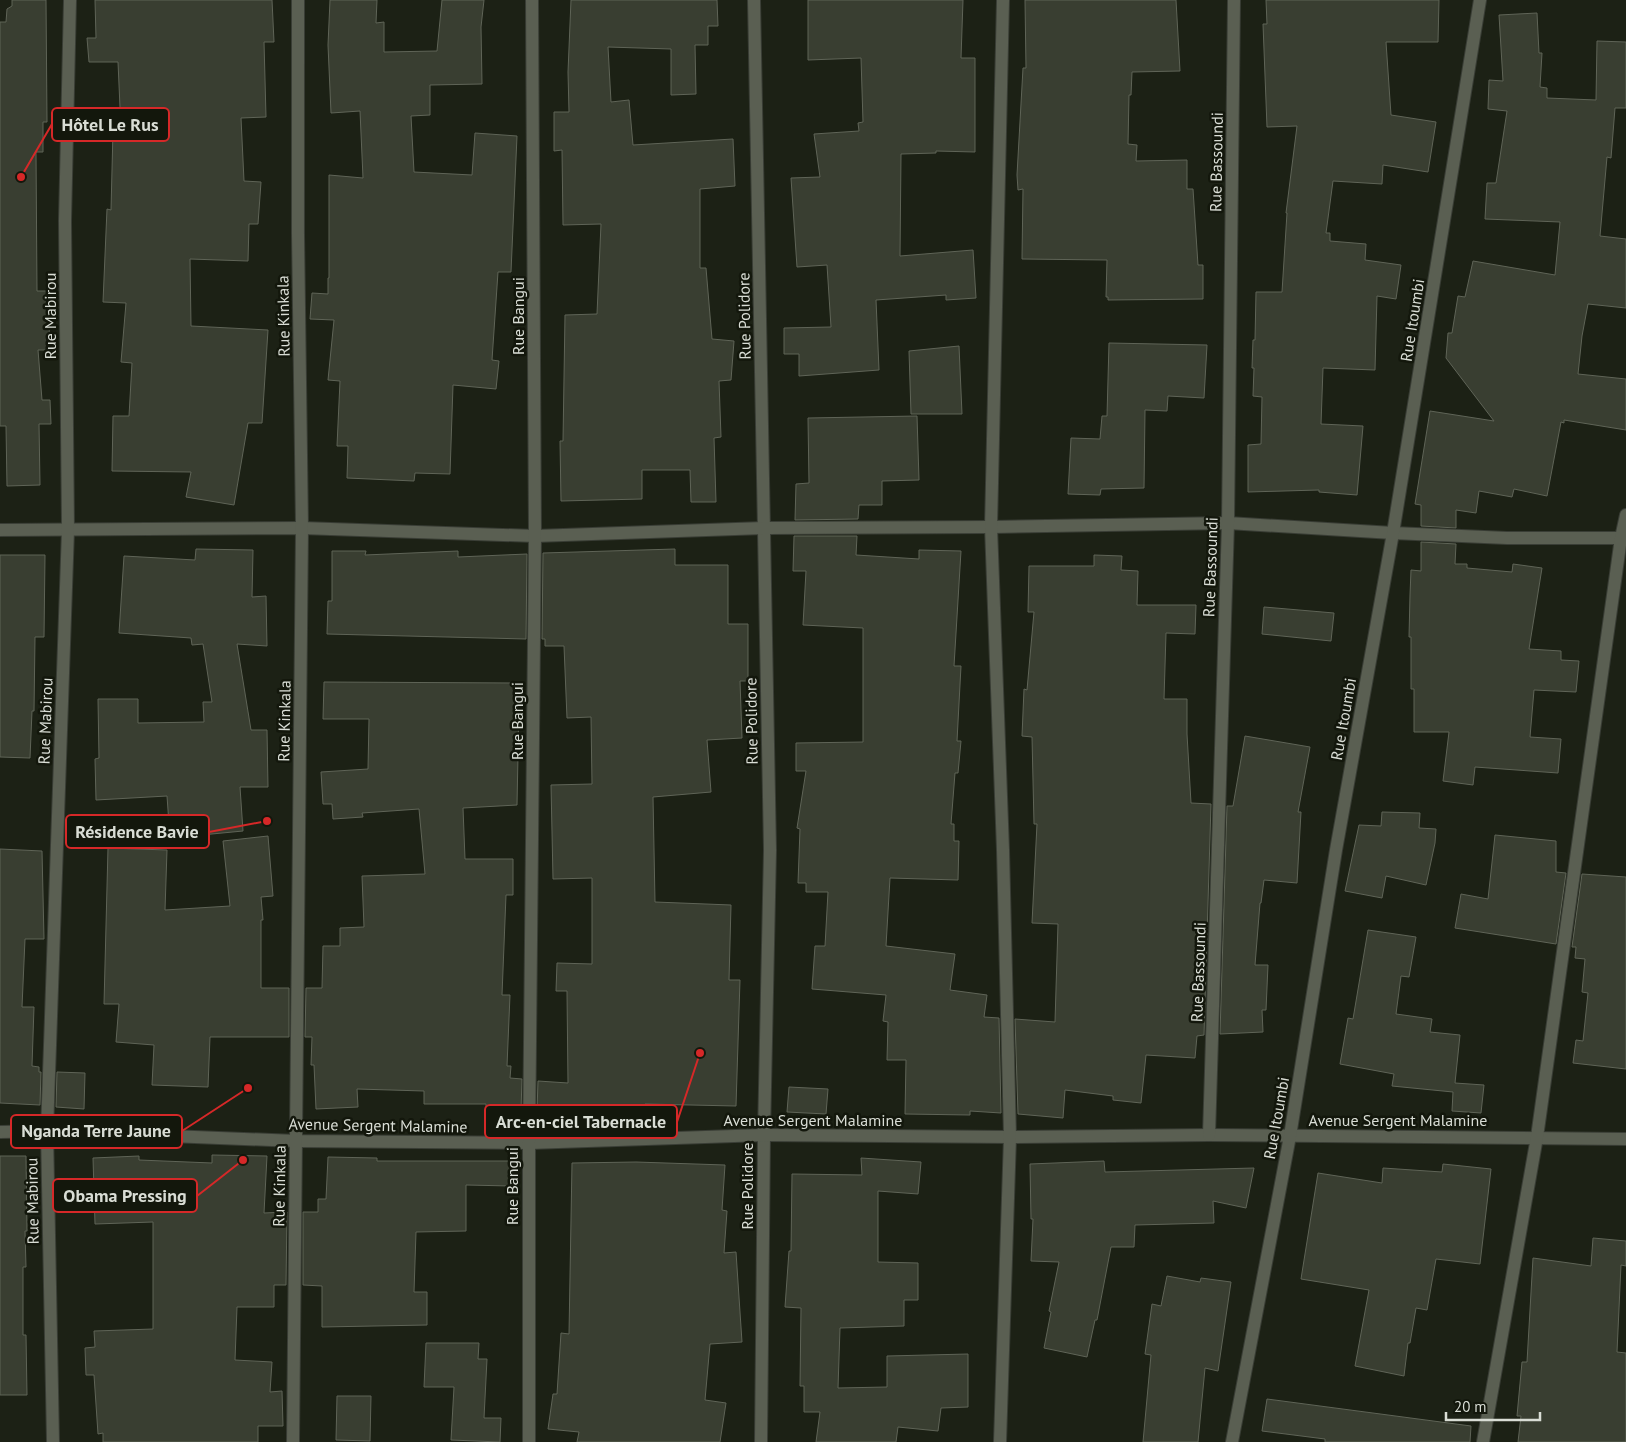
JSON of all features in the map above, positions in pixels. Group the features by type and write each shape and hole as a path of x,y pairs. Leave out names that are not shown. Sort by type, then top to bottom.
{"street":[{"name":"Rue Mabirou","path":"53,1442 46,1131 68,530 66,221 70,0"},
{"name":"Rue Kinkala","path":"293,1442 302,528 298,234 298,0"},
{"name":"Rue Bangui","path":"529,1442 528,1143 535,536 532,0"},
{"name":"Rue Polidore","path":"754,0 770,850 764,1134 761,1442"},
{"path":"1000,1442 1010,1137 1003,850 991,527 1002,0"},
{"name":"Rue Bassoundi","path":"1209,1135 1228,523 1234,0"},
{"name":"Rue Itoumbi","path":"1232,1442 1290,1136 1336,850 1393,533 1480,0"},
{"path":"1483,1442 1536,1137 1626,515"},
{"path":"0,530 302,528 535,536 765,528 1228,523 1507,538 1624,538"},
{"name":"Avenue Sergent Malamine","path":"0,1132 46,1131 296,1141 528,1143 764,1134 1010,1137 1209,1135 1626,1139"}],"building":[{"path":"12,0 46,0 47,122 43,122 43,152 36,152 37,291 50,291 49,350 38,350 42,400 50,400 51,424 39,424 40,485 7,486 6,426 0,426 0,22 6,22 7,9 12,6"},
{"path":"95,0 272,0 274,42 264,42 266,117 241,118 244,181 261,182 258,224 249,224 248,261 190,259 191,326 268,330 262,423 248,423 234,505 186,497 191,472 112,471 113,416 129,416 132,363 121,362 126,303 103,302 107,209 111,210 113,130 121,130 118,62 89,62 87,38 96,38"},
{"path":"330,0 377,0 376,23 384,22 384,52 437,51 442,0 484,0 481,27 482,84 430,85 430,115 411,116 414,172 472,175 475,133 517,136 511,272 498,272 492,360 499,361 496,389 453,385 450,474 415,473 414,481 347,478 348,446 337,446 340,381 328,380 334,320 310,319 312,293 328,294 329,175 363,178 360,111 331,113 328,45"},
{"path":"571,0 717,0 718,26 708,26 708,45 695,45 696,94 671,95 671,49 608,47 611,102 629,100 633,145 733,139 735,186 700,189 700,268 706,268 712,339 734,341 731,380 719,381 721,437 714,438 716,502 691,502 690,470 642,470 642,499 561,501 560,441 563,441 565,315 597,314 601,224 563,225 562,150 554,151 554,112 569,112 568,72"},
{"path":"808,0 963,0 961,58 975,58 975,152 936,151 936,153 901,154 900,256 973,250 976,298 946,300 946,295 876,300 879,370 799,376 799,354 784,354 784,328 831,327 827,265 797,267 791,178 820,177 814,134 859,131 858,123 863,122 861,58 808,60"},
{"path":"1025,0 1176,0 1180,71 1132,72 1131,95 1129,95 1128,144 1137,145 1136,161 1187,160 1187,189 1193,189 1198,265 1203,265 1203,299 1108,300 1108,297 1106,297 1107,260 1022,259 1023,189 1018,190 1017,175 1023,68 1026,68"},
{"path":"1266,0 1439,0 1438,42 1386,42 1391,115 1436,122 1428,172 1383,165 1382,184 1333,181 1326,233 1330,233 1330,241 1366,244 1365,260 1401,265 1396,299 1377,296 1375,370 1323,368 1321,424 1363,426 1357,495 1319,492 1319,490 1248,492 1248,445 1261,444 1262,397 1253,396 1254,368 1252,368 1253,340 1255,340 1256,292 1282,292 1286,213 1297,126 1267,127 1263,24 1267,24"},
{"path":"1537,13 1539,53 1542,53 1540,87 1547,88 1547,98 1596,100 1597,41 1626,42 1626,108 1615,108 1611,158 1607,157 1600,236 1626,239 1626,308 1588,304 1578,374 1626,379 1626,430 1564,420 1564,423 1561,422 1547,496 1514,489 1512,497 1479,491 1476,513 1456,510 1456,528 1421,526 1421,505 1415,504 1430,411 1494,421 1446,358 1448,333 1452,333 1458,296 1465,297 1473,261 1555,275 1560,222 1485,219 1487,183 1496,183 1507,111 1488,109 1489,80 1503,81 1499,15"},
{"path":"1109,343 1207,345 1204,398 1168,396 1167,411 1145,410 1144,488 1101,489 1100,495 1068,494 1071,438 1100,439 1102,416 1107,416"},
{"path":"959,346 962,414 911,414 909,351"},
{"path":"917,416 919,480 882,481 882,505 859,505 858,519 795,520 796,484 809,483 808,418"},
{"path":"794,536 857,536 856,555 919,559 919,550 961,551 954,666 961,666 957,741 961,741 958,773 955,773 951,824 954,824 954,841 959,841 958,880 890,878 886,946 955,954 950,990 987,995 984,1017 999,1018 1001,1113 970,1111 970,1115 905,1114 906,1060 887,1060 888,1022 883,1021 886,995 812,989 815,946 825,946 828,892 806,892 806,883 798,883 800,829 797,828 806,771 796,771 796,743 863,742 863,628 803,625 806,571 793,571"},
{"path":"1421,542 1456,544 1455,564 1467,564 1467,568 1512,572 1513,564 1542,568 1529,649 1561,651 1561,660 1579,661 1576,692 1534,690 1530,737 1561,739 1558,773 1475,767 1473,785 1443,781 1449,732 1414,732 1414,689 1411,689 1411,637 1409,637 1410,595 1411,570 1421,571"},
{"path":"196,549 253,550 252,597 266,596 267,646 237,644 251,730 267,730 268,787 240,787 243,831 170,838 167,796 96,800 95,759 99,758 98,699 138,699 138,723 204,722 203,702 212,702 203,644 192,645 191,638 119,633 124,556 195,560"},
{"path":"675,549 675,565 728,565 728,624 748,624 748,681 740,681 742,738 707,740 711,792 653,797 655,902 731,905 729,980 740,980 736,1106 645,1104 645,1112 585,1111 585,1113 537,1111 538,1081 568,1083 567,991 556,991 557,963 592,964 592,878 553,879 551,785 592,784 591,717 567,718 564,646 545,646 545,639 542,639 543,553"},
{"path":"332,551 366,551 365,555 458,551 458,557 527,554 526,639 327,634 328,601 332,601"},
{"path":"0,555 45,555 44,637 35,637 34,711 32,711 30,758 0,757"},
{"path":"1094,555 1122,556 1121,570 1138,571 1137,605 1196,605 1195,634 1166,633 1164,699 1187,699 1191,803 1211,804 1204,1035 1197,1036 1195,1058 1146,1055 1141,1103 1113,1100 1113,1096 1065,1090 1063,1118 1018,1114 1015,1019 1055,1022 1058,924 1032,923 1037,824 1034,824 1032,737 1022,736 1024,689 1027,690 1034,612 1028,612 1029,566 1094,566"},
{"path":"1264,607 1334,613 1331,641 1262,634"},
{"path":"324,682 516,683 515,705 519,705 517,805 463,808 465,859 513,859 513,895 506,895 502,995 510,995 507,1066 511,1066 510,1078 522,1079 521,1110 486,1108 486,1104 424,1104 424,1091 357,1089 358,1107 316,1109 314,1065 311,1065 312,1037 305,1037 306,988 322,988 323,946 340,946 340,928 364,927 362,876 425,874 419,809 362,813 363,817 333,819 332,804 323,804 321,772 368,769 369,719 323,719"},
{"path":"1245,736 1310,747 1298,812 1301,812 1297,883 1264,880 1260,903 1255,965 1268,965 1266,1010 1262,1010 1263,1032 1220,1034 1227,806 1233,806"},
{"path":"1382,812 1420,813 1419,828 1436,829 1426,885 1386,876 1382,898 1345,891 1359,825 1381,826"},
{"path":"1495,835 1556,841 1556,872 1566,873 1556,944 1455,928 1461,894 1488,899"},
{"path":"268,836 273,896 261,897 263,920 261,920 261,988 289,988 289,1037 210,1037 208,1087 152,1085 154,1045 116,1042 119,1004 104,1004 108,848 167,850 165,910 230,906 223,841"},
{"path":"0,849 42,851 44,939 25,939 22,1007 34,1007 32,1066 39,1067 39,1072 41,1072 40,1105 0,1103"},
{"path":"1582,874 1626,877 1626,1069 1573,1063 1576,1040 1583,1041 1588,993 1582,992 1585,959 1575,958 1576,947 1572,947"},
{"path":"1368,930 1416,937 1409,977 1401,976 1396,1014 1432,1019 1430,1032 1460,1035 1455,1083 1484,1085 1481,1113 1452,1111 1453,1092 1392,1086 1394,1074 1340,1064 1348,1018 1353,1019"},
{"path":"57,1072 85,1073 84,1109 56,1107"},
{"path":"789,1087 828,1089 826,1114 787,1112"},
{"path":"212,1155 267,1156 264,1213 287,1212 286,1285 274,1285 274,1307 237,1307 235,1360 272,1362 270,1392 282,1391 283,1426 258,1426 258,1442 103,1442 103,1433 98,1434 94,1375 86,1375 85,1348 95,1347 94,1331 153,1329 153,1222 95,1224 93,1158 139,1156 139,1160 212,1163"},
{"path":"0,1156 26,1156 27,1231 25,1231 26,1267 23,1267 23,1335 26,1335 27,1395 0,1395"},
{"path":"328,1157 377,1158 377,1161 512,1161 511,1186 466,1185 466,1231 416,1232 414,1292 427,1292 427,1325 322,1327 322,1286 303,1285 303,1212 318,1212 318,1199 326,1199"},
{"path":"861,1158 921,1162 918,1194 878,1191 878,1262 918,1263 918,1300 904,1300 904,1326 840,1328 838,1388 887,1387 887,1356 968,1354 968,1407 941,1408 938,1431 898,1427 896,1442 816,1442 820,1412 804,1412 804,1386 800,1386 801,1308 785,1307 789,1251 791,1251 792,1174 862,1175"},
{"path":"1104,1161 1105,1172 1254,1168 1246,1208 1213,1201 1214,1223 1135,1225 1134,1247 1111,1247 1097,1320 1095,1320 1087,1357 1044,1348 1059,1262 1031,1261 1033,1219 1031,1219 1030,1164"},
{"path":"636,1162 725,1165 722,1210 727,1211 724,1253 736,1252 742,1342 710,1344 705,1400 726,1403 720,1442 577,1442 579,1432 548,1429 553,1394 557,1394 561,1333 569,1334 572,1163"},
{"path":"1443,1164 1491,1169 1480,1264 1436,1259 1427,1310 1416,1308 1410,1343 1408,1343 1404,1376 1355,1366 1369,1290 1301,1279 1318,1173 1382,1183 1383,1168 1442,1172"},
{"path":"1593,1238 1626,1241 1626,1266 1621,1265 1617,1352 1626,1353 1626,1442 1518,1442 1521,1416 1517,1416 1522,1362 1527,1362 1533,1258 1591,1266"},
{"path":"1167,1276 1200,1282 1201,1278 1231,1282 1218,1371 1205,1368 1198,1442 1143,1442 1151,1355 1145,1354 1152,1304 1161,1306"},
{"path":"426,1343 479,1343 478,1359 487,1359 484,1418 501,1418 500,1442 451,1440 454,1387 424,1387"},
{"path":"337,1396 371,1396 370,1441 336,1440"},
{"path":"1267,1399 1471,1426 1470,1442 1325,1442 1325,1439 1262,1431"}],"place":[{"name":"Hôtel Le Rus","path":"21,177"},
{"name":"Résidence Bavie","path":"267,821"},
{"name":"Arc-en-ciel Tabernacle","path":"700,1053"},
{"name":"Nganda Terre Jaune","path":"248,1088"},
{"name":"Obama Pressing","path":"243,1160"}]}
